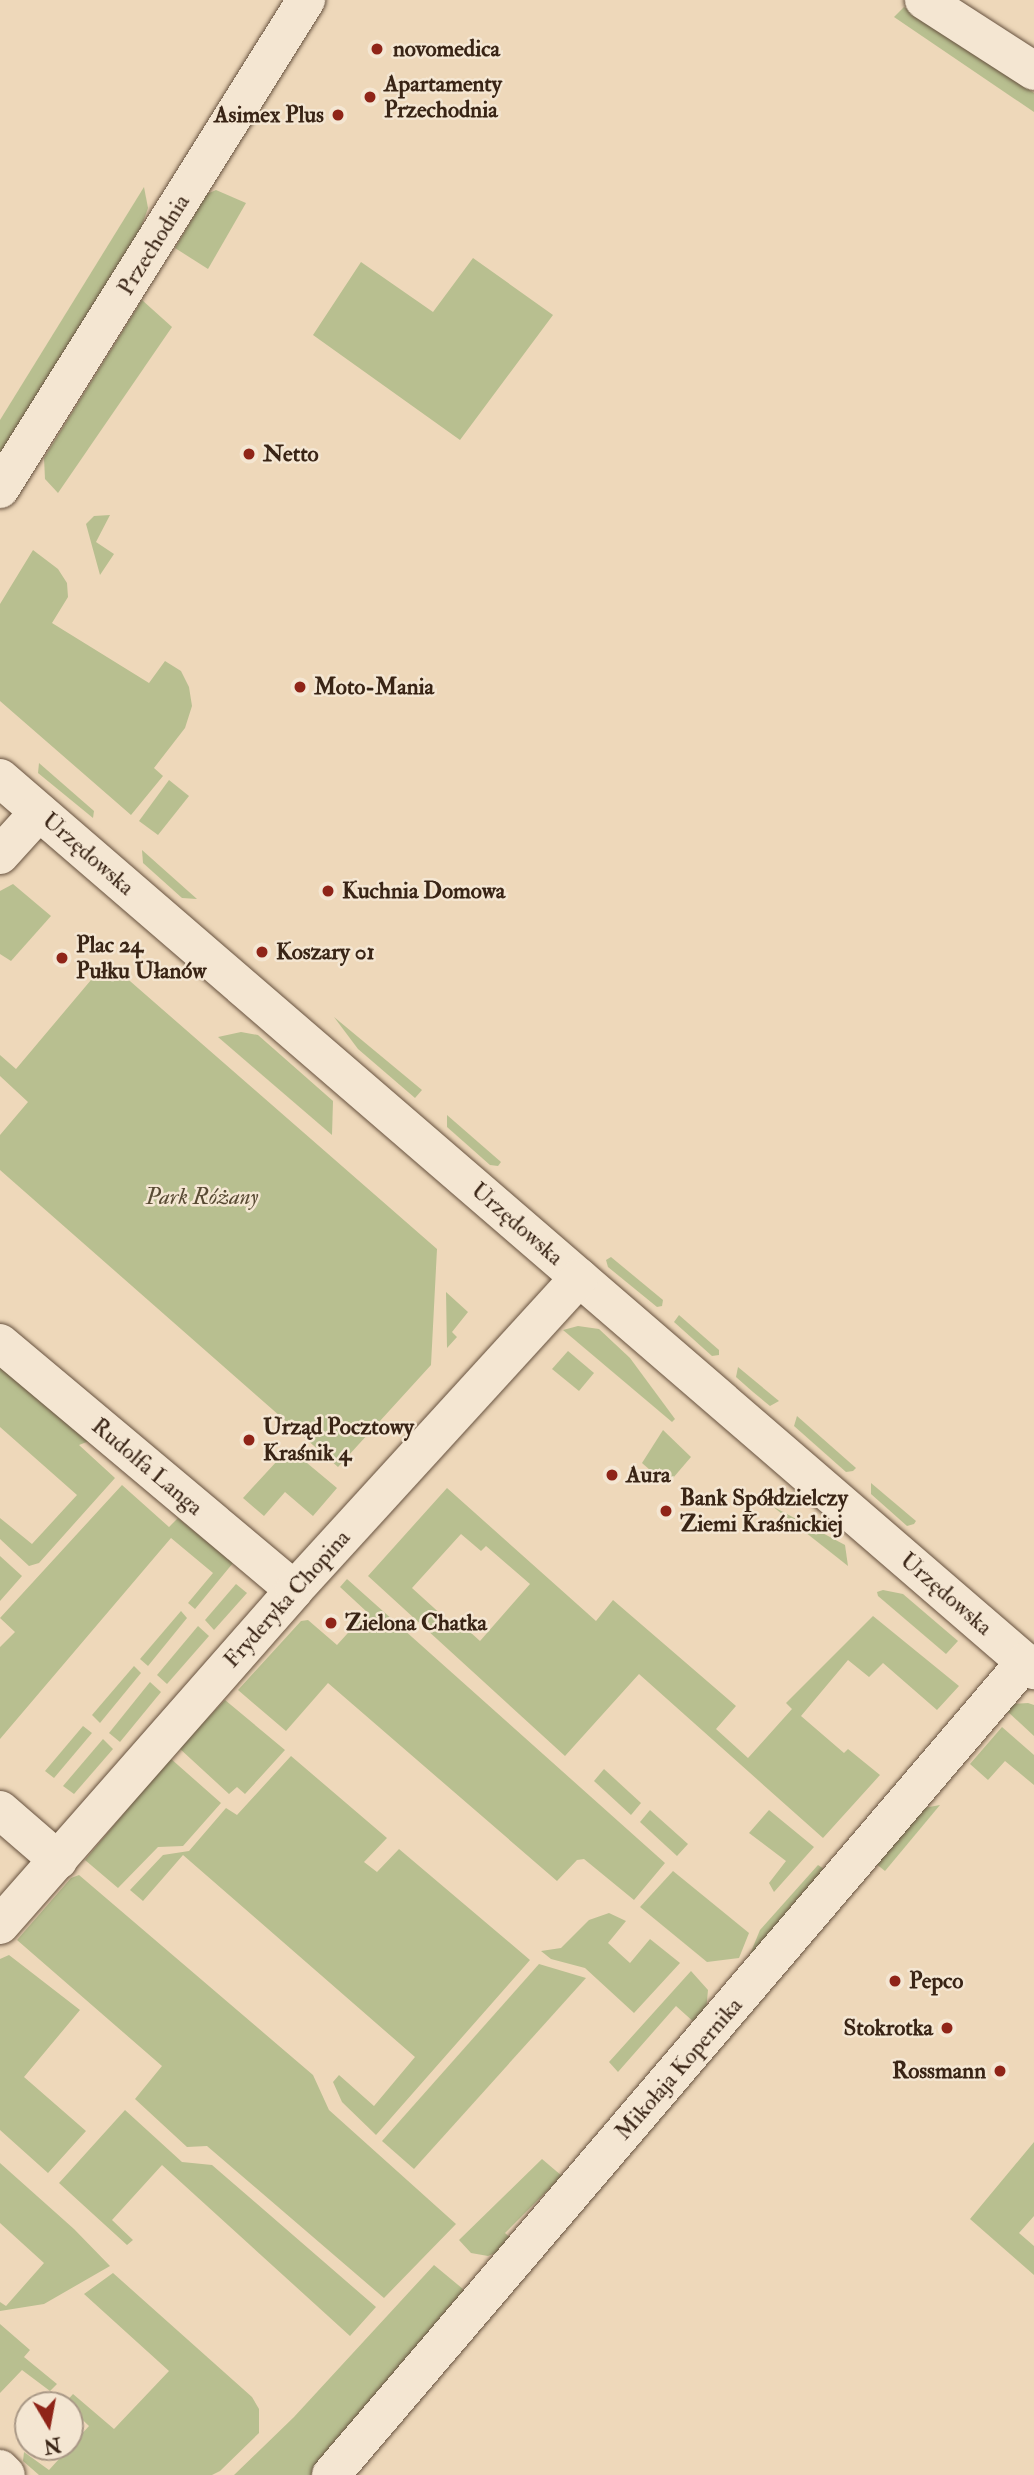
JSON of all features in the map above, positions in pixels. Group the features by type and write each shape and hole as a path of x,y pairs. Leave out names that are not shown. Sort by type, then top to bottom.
{"street":[{"name":"Przechodnia","path":"0,489 306,0"},
{"path":"924,0 1034,71"},
{"name":"Urzędowska","path":"0,778 1030,1666"},
{"path":"0,855 39,812"},
{"name":"Fryderyka Chopina","path":"0,1925 294,1590 579,1278"},
{"name":"Rudolfa Langa","path":"0,1343 294,1590"},
{"name":"Mikołaja Kopernika","path":"331,2475 1030,1666"},
{"path":"0,1810 58,1860"},
{"path":"0,2469 6,2475"}],"green space":[{"path":"904,7 1034,93 1034,112 894,17"},
{"path":"144,187 148,208 141,228 0,455 0,420"},
{"path":"216,190 246,203 208,269 175,248 207,194"},
{"path":"473,258 553,315 460,440 313,335 361,262 433,312"},
{"path":"142,300 172,327 58,493 45,479 44,458"},
{"path":"110,515 96,542 114,554 100,575 86,524 94,516"},
{"path":"33,550 58,569 67,583 68,597 52,623 149,683 165,661 181,671 189,687 192,706 185,728 154,768 163,776 131,815 0,701 0,604"},
{"path":"39,763 94,811 93,818 38,773"},
{"path":"169,780 189,796 158,835 139,821"},
{"path":"142,850 197,899 182,898 143,863"},
{"path":"13,884 51,916 11,961 0,954 0,891"},
{"name":"Park Różany","path":"107,961 437,1249 431,1365 338,1467 0,1170 0,1135 28,1102 0,1076 0,1055 16,1069"},
{"path":"334,1017 422,1090 415,1098 358,1049"},
{"path":"241,1032 258,1035 333,1101 332,1135 218,1037"},
{"path":"447,1115 501,1162 498,1166 490,1165 447,1127"},
{"path":"611,1257 663,1300 662,1306 657,1307 608,1267 606,1260"},
{"path":"446,1292 468,1312 452,1332 457,1337 447,1348"},
{"path":"679,1315 719,1350 719,1355 712,1356 674,1322"},
{"path":"578,1326 599,1329 630,1358 675,1419 672,1422 563,1330"},
{"path":"568,1351 594,1373 579,1391 552,1369"},
{"path":"0,1356 94,1439 79,1445 115,1478 39,1563 29,1566 0,1539 0,1518 32,1544 77,1495 0,1427"},
{"path":"738,1367 779,1401 770,1406 753,1392 736,1377"},
{"path":"797,1416 856,1468 846,1472 794,1426"},
{"path":"663,1430 691,1457 667,1485 642,1463"},
{"path":"289,1448 337,1488 313,1516 285,1492 264,1516 243,1498"},
{"path":"871,1483 916,1521 914,1524 907,1526 871,1494"},
{"path":"122,1485 169,1527 178,1518 233,1563 195,1609 188,1603 213,1573 171,1538 0,1739 0,1647 15,1632 0,1618"},
{"path":"447,1488 596,1621 613,1600 736,1706 716,1729 748,1758 792,1709 786,1703 873,1616 959,1686 937,1710 883,1663 869,1677 848,1660 801,1716 844,1753 848,1749 880,1775 823,1838 639,1674 565,1756 368,1576","holes":["461,1534 481,1551 486,1546 530,1584 480,1641 460,1623 455,1627 412,1588"]},
{"path":"772,1506 845,1545 848,1566"},
{"path":"0,1556 22,1576 0,1601"},
{"path":"347,1579 665,1863 634,1900 584,1859 577,1860 557,1881 328,1683 286,1731 238,1690 301,1621 308,1620 337,1645 367,1612 340,1587"},
{"path":"236,1584 247,1593 214,1630 205,1620"},
{"path":"883,1590 903,1594 958,1641 946,1654 878,1596 877,1592"},
{"path":"181,1611 187,1618 148,1666 140,1659"},
{"path":"198,1626 209,1636 167,1684 157,1675"},
{"path":"134,1666 141,1673 100,1723 92,1715"},
{"path":"150,1682 161,1692 120,1742 109,1733"},
{"path":"225,1700 285,1750 245,1794 237,1787 229,1794 179,1748"},
{"path":"1011,1704 1034,1705 1034,1736 1007,1711"},
{"path":"83,1726 92,1733 54,1778 45,1771"},
{"path":"1002,1727 1034,1755 1034,1785 1005,1761 988,1780 970,1764"},
{"path":"103,1739 113,1749 74,1794 63,1786"},
{"path":"291,1756 387,1838 364,1862 377,1872 399,1849 530,1960 376,2135 342,2102 333,2082 339,2075 374,2106 415,2057 183,1855 143,1901 130,1890 163,1855 189,1851 226,1808 237,1815"},
{"path":"170,1758 221,1803 183,1846 158,1847 118,1888 85,1860"},
{"path":"604,1769 641,1803 631,1815 594,1781"},
{"path":"940,1805 885,1871 875,1863 924,1808"},
{"path":"650,1810 688,1844 677,1856 640,1822"},
{"path":"769,1810 814,1847 774,1892 769,1883 786,1861 749,1833"},
{"path":"818,1865 827,1871 746,1964 760,1930"},
{"path":"673,1871 749,1933 739,1958 707,1962 640,1907"},
{"path":"79,1875 313,2075 329,2110 456,2224 384,2298 207,2146 187,2147 135,2099 162,2066 17,1940 71,1878"},
{"path":"609,1913 626,1921 608,1943 630,1963 650,1939 680,1963 634,2013 585,1968 551,1959 541,1951 561,1948 589,1920"},
{"path":"9,1955 80,2010 24,2077 86,2131 48,2173 0,2130 0,1959"},
{"path":"539,1964 586,1978 414,2169 382,2141"},
{"path":"691,1971 708,1990 706,2011 696,2024 676,2006 618,2072 609,2062"},
{"path":"125,2110 182,2162 212,2165 376,2307 350,2336 162,2165 112,2220 133,2240 127,2245 59,2183"},
{"path":"1034,2142 1034,2216 1019,2233 1034,2246 1034,2275 970,2219"},
{"path":"542,2159 562,2176 505,2233 513,2240 500,2251 488,2256 471,2253 459,2240"},
{"path":"0,2163 74,2229 110,2266 44,2304 0,2311 0,2302 6,2306 44,2263 0,2223"},
{"path":"434,2265 469,2294 311,2475 234,2475 294,2417"},
{"path":"113,2273 252,2397 259,2409 259,2433 220,2471 212,2475 39,2475 23,2461 36,2461 49,2470 57,2461 84,2461 84,2432 89,2426 84,2421 84,2403 114,2429 169,2371 84,2294"},
{"path":"0,2324 30,2350 24,2357 57,2384 50,2391 22,2370 0,2393"}],"place":[{"name":"novomedica","path":"377,49"},
{"name":"Apartamenty Przechodnia","path":"370,97"},
{"name":"Asimex Plus","path":"338,115"},
{"name":"Netto","path":"249,454"},
{"name":"Moto-Mania","path":"300,687"},
{"name":"Kuchnia Domowa","path":"328,891"},
{"name":"Koszary 01","path":"262,952"},
{"name":"Plac 24 Pułku Ułanów","path":"62,958"},
{"name":"Urząd Pocztowy Kraśnik 4","path":"249,1440"},
{"name":"Aura","path":"612,1475"},
{"name":"Bank Spółdzielczy Ziemi Kraśnickiej","path":"666,1511"},
{"name":"Zielona Chatka","path":"331,1623"},
{"name":"Pepco","path":"895,1981"},
{"name":"Stokrotka","path":"947,2028"},
{"name":"Rossmann","path":"1000,2071"}]}
